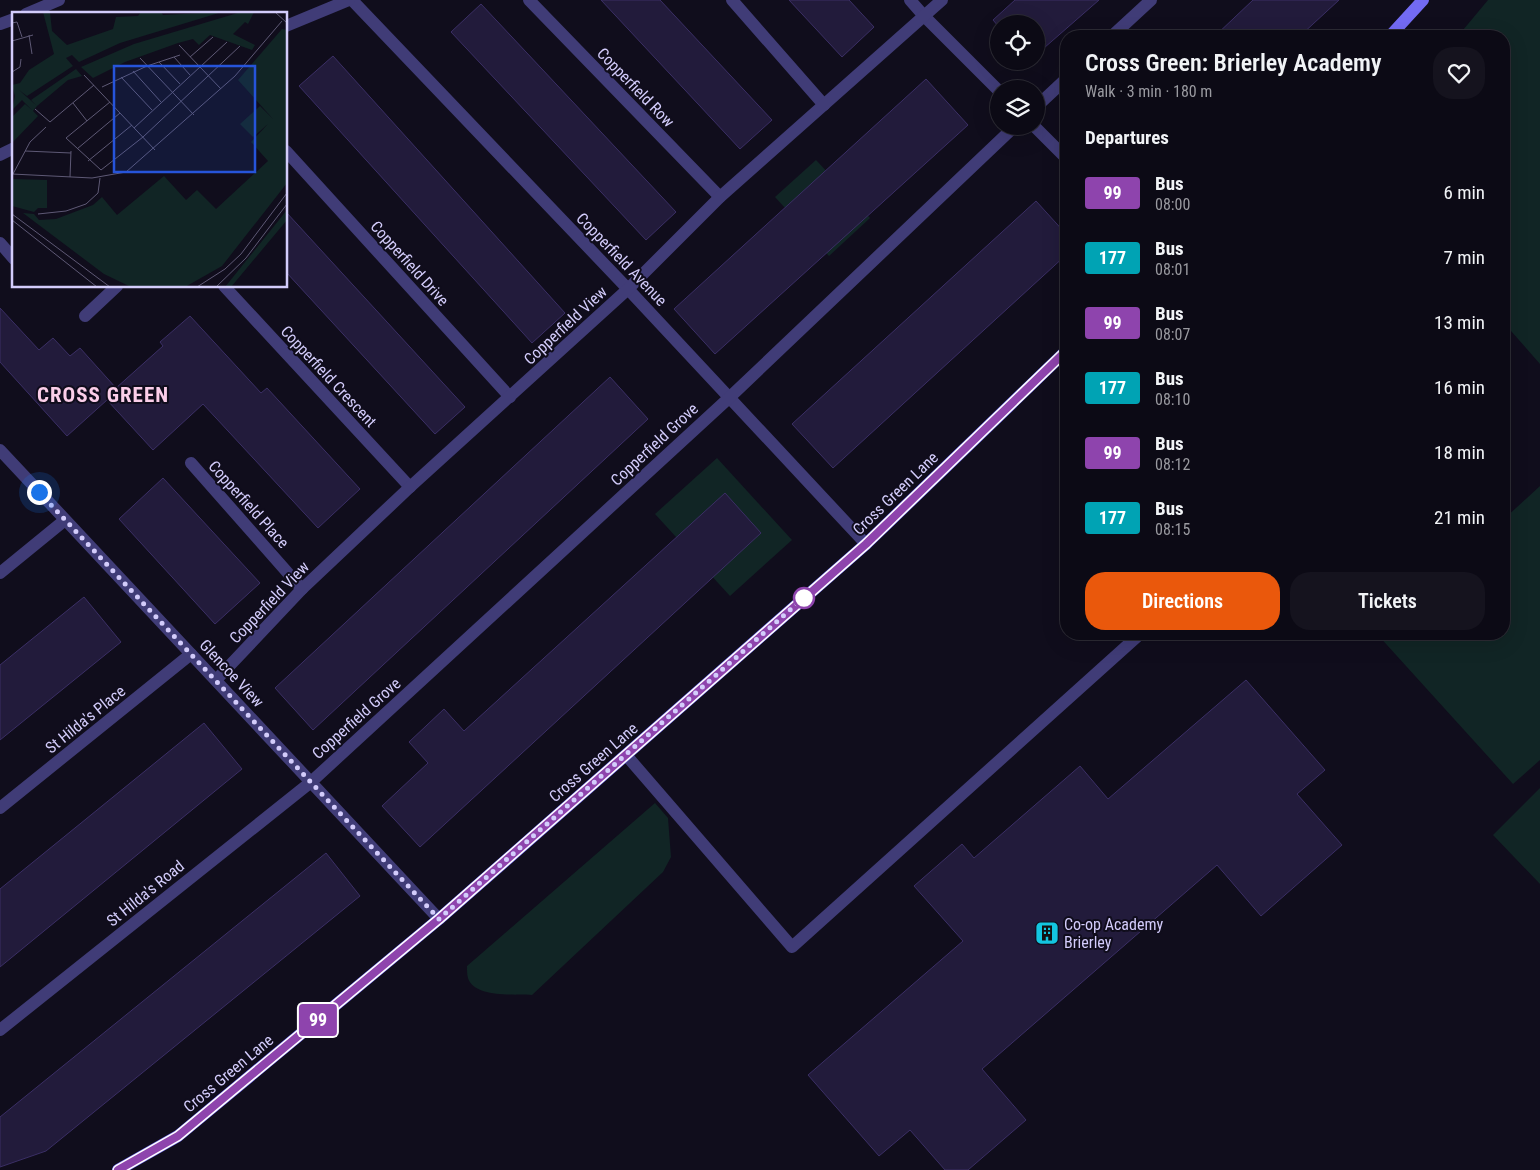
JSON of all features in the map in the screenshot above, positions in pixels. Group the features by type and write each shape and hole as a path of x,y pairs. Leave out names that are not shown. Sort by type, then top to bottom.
{"street":[{"path":"31,12 59,0"},
{"path":"288,25 350,0"},
{"name":"Copperfield Avenue","path":"350,0 628,289 866,544"},
{"name":"Copperfield Row","path":"529,0 720,197"},
{"path":"732,0 824,105"},
{"path":"910,0 990,82"},
{"name":"Copperfield View","path":"216,680 302,589 410,487 628,289 720,197 942,0"},
{"path":"1118,30 1151,0"},
{"path":"1396,30 1423,0"},
{"path":"0,24 12,20"},
{"path":"1045,99 1060,85"},
{"name":"Copperfield Grove","path":"311,782 730,397 1006,135"},
{"path":"1043,135 1060,152"},
{"path":"0,155 12,149"},
{"name":"Copperfield Drive","path":"288,152 510,397"},
{"path":"0,244 12,257"},
{"path":"85,316 115,288"},
{"name":"Copperfield Crescent","path":"226,288 410,487"},
{"name":"Cross Green Lane","path":"118,1170 178,1136 439,919 866,544 1060,357"},
{"name":"Glencoe View","path":"0,450 439,919"},
{"name":"Copperfield Place","path":"191,463 302,589"},
{"path":"0,573 65,520"},
{"path":"626,755 792,947 1133,640"},
{"name":"St Hilda's Place","path":"0,808 191,654"},
{"name":"St Hilda's Road","path":"0,1030 311,782"}],"green space":[{"path":"1488,0 1540,0 1540,364 1510,330 1510,30 1463,30"},
{"path":"816,160 870,218 829,256 775,197"},
{"path":"717,458 792,540 730,596 655,514"},
{"path":"1540,486 1540,760 1513,784 1382,640 1510,640 1510,514"},
{"path":"1540,788 1540,884 1493,835"},
{"path":"655,803 668,818 671,857 663,872 532,995 496,994 478,989 472,984 468,977 467,966"}],"building":[{"path":"601,0 660,0 772,120 740,149"},
{"path":"789,0 849,0 874,27 842,57"},
{"path":"1015,0 1099,0 1065,30 1060,30 1060,34 1045,47 1045,15 998,15"},
{"path":"1253,0 1339,0 1306,30 1221,30"},
{"path":"481,4 676,212 646,240 451,32"},
{"path":"333,56 565,313 532,343 299,86"},
{"path":"926,79 968,125 715,354 674,309"},
{"path":"1036,201 1060,227 1060,260 833,468 792,424"},
{"path":"288,214 465,407 435,434 288,274"},
{"path":"0,308 39,350 53,338 70,356 80,348 116,388 163,346 160,342 190,316 261,393 267,388 360,489 318,528 203,404 153,450 107,400 67,436 0,362"},
{"path":"610,377 648,419 313,730 275,688"},
{"path":"163,478 260,583 215,624 119,519"},
{"path":"725,493 761,533 420,847 382,806 428,763 409,742 444,709 464,731"},
{"path":"84,597 121,642 0,740 0,665"},
{"name":"Co-op Academy Brierley","path":"1246,680 1325,770 1297,794 1342,845 1261,916 1217,865 982,1069 1026,1120 968,1170 945,1170 910,1130 879,1156 808,1075 963,941 914,886 962,844 974,858 1080,766 1108,799"},
{"path":"204,723 242,769 0,967 0,889"},
{"path":"326,853 360,896 46,1151 0,1167 0,1117"}],"bus line":[{"name":"99","path":"118,1170 178,1136 439,919 866,544 1060,357"}],"place":[{"name":"Co-op Academy Brierley","path":"1047,933"}],"district":[{"name":"CROSS GREEN","path":"103,395"}],"route":[{"path":"39,492 439,919 807,595 804,598"}]}
